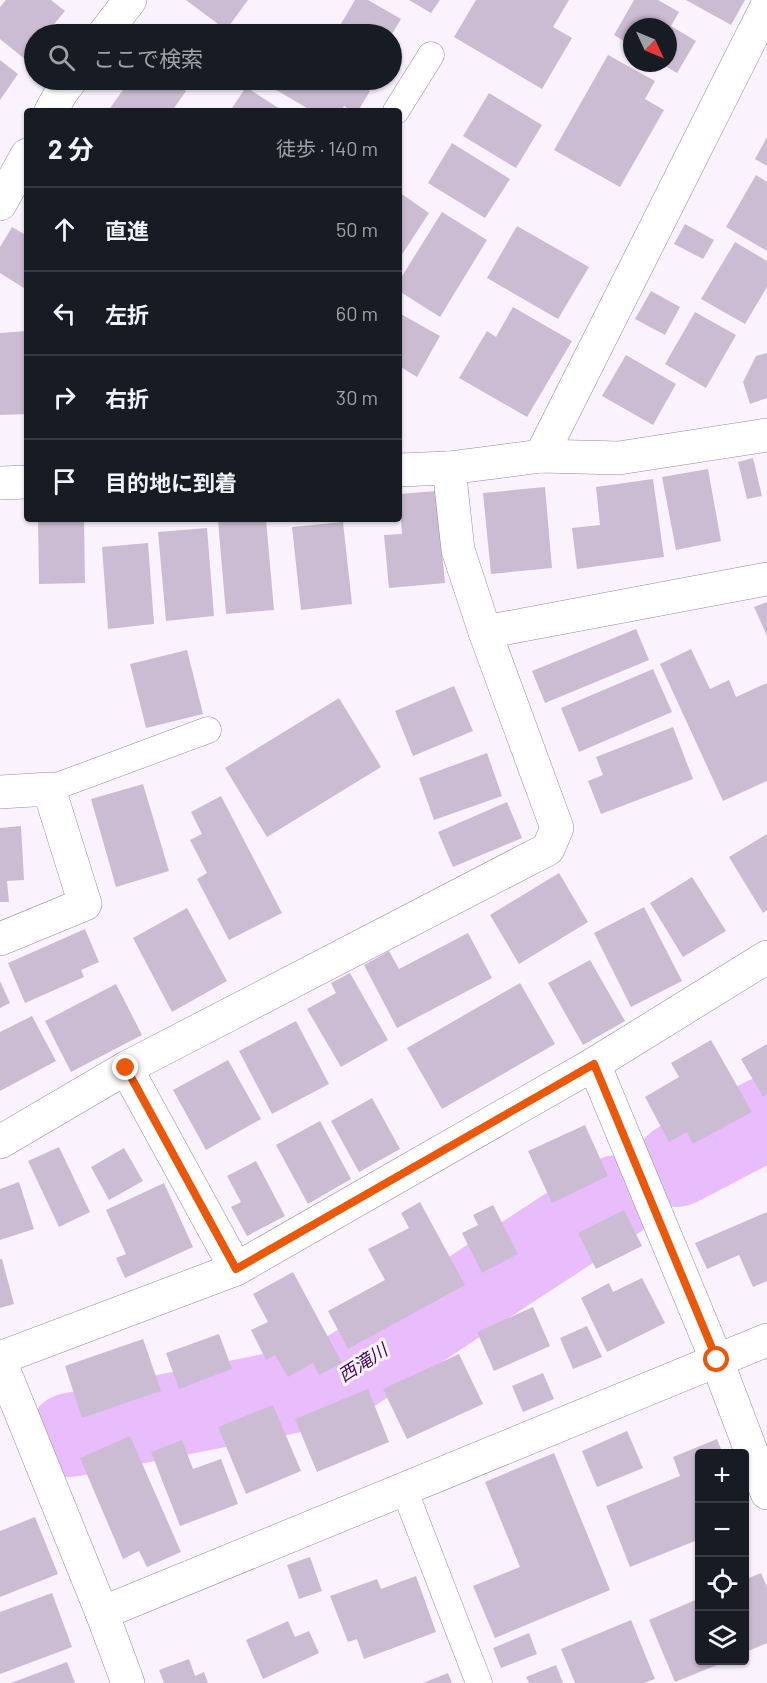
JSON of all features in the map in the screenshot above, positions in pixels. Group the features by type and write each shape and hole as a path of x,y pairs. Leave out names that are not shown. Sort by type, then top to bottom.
{"street":[{"path":"112,24 130,0"},
{"path":"541,456 767,6"},
{"path":"53,108 63,90"},
{"path":"0,204 24,160"},
{"path":"402,470 449,468 541,456 619,459 767,435"},
{"path":"0,1142 126,1068 548,849 557,828 485,632 458,550 449,468"},
{"path":"0,483 24,482"},
{"path":"485,632 767,579"},
{"path":"0,792 49,789 85,904 0,939"},
{"path":"128,1683 0,1359 236,1269 594,1064 767,957"},
{"path":"594,1064 717,1360 767,1493"},
{"path":"126,1068 236,1269"},
{"path":"102,1613 767,1340"}],"lane":[{"path":"398,108 430,55"},
{"path":"49,789 208,729"},
{"path":"404,1489 479,1683"}],"building":[{"path":"6,0 51,0 65,11 54,24 24,24 24,58 0,39 0,7"},
{"path":"186,0 248,0 230,24 218,24"},
{"path":"355,0 368,0 401,19 398,24 341,24"},
{"path":"409,0 440,0 431,13"},
{"path":"476,0 569,0 553,27 572,38 542,89 454,37"},
{"path":"634,0 658,0 679,12 676,18 624,18"},
{"path":"686,0 745,0 731,25"},
{"path":"623,19 623,40 614,35"},
{"path":"677,30 696,41 677,73 675,72"},
{"path":"608,55 623,63 623,72 639,72 655,81 645,99 664,110 620,187 554,150"},
{"path":"0,60 18,74 0,100"},
{"path":"123,90 186,91 174,108 110,108"},
{"path":"244,90 251,90 278,108 232,108"},
{"path":"276,90 370,91 360,108 344,106 343,108 307,108"},
{"path":"489,93 542,125 516,168 463,136"},
{"path":"767,137 767,166 755,159"},
{"path":"452,143 510,179 485,218 428,183"},
{"path":"756,175 767,182 767,251 726,227"},
{"path":"402,194 429,213 402,254"},
{"path":"442,212 487,240 440,317 402,293 402,276"},
{"path":"685,224 714,240 703,259 674,244"},
{"path":"517,226 589,267 558,319 487,278"},
{"path":"12,227 24,234 24,288 0,273 0,247"},
{"path":"735,242 767,261 767,287 745,324 701,299"},
{"path":"651,291 680,307 665,335 635,319"},
{"path":"513,307 572,341 527,417 459,378 487,331 496,337"},
{"path":"695,312 736,335 706,388 665,364"},
{"path":"402,315 440,336 417,377 402,368"},
{"path":"24,331 24,414 0,415 0,333"},
{"path":"767,353 767,398 750,404 743,382 756,356"},
{"path":"626,355 676,384 653,425 602,396"},
{"path":"753,458 762,496 747,499 738,462"},
{"path":"708,469 721,541 676,550 662,477"},
{"path":"653,479 664,557 577,569 572,528 600,525 596,487"},
{"path":"545,487 552,568 491,574 483,493"},
{"path":"436,491 445,583 389,588 384,535 402,534 402,494"},
{"path":"38,522 84,522 85,583 39,584"},
{"path":"218,522 266,522 274,610 226,614"},
{"path":"343,522 352,604 301,610 292,527"},
{"path":"207,528 214,616 166,621 158,532"},
{"path":"148,543 154,624 108,629 102,547"},
{"path":"767,602 767,636 754,607"},
{"path":"636,629 649,660 545,703 532,671"},
{"path":"691,649 710,689 729,680 736,697 767,683 767,781 723,801 660,664"},
{"path":"187,650 203,714 146,728 130,664"},
{"path":"653,669 672,712 579,752 561,708"},
{"path":"454,686 473,731 413,756 395,711"},
{"path":"339,698 381,767 267,837 225,768"},
{"path":"673,727 693,779 601,814 588,781 603,775 596,757"},
{"path":"487,753 502,796 434,820 419,778"},
{"path":"143,784 169,871 116,887 91,799"},
{"path":"221,796 282,913 229,940 197,879 207,873 190,840 202,834 191,812"},
{"path":"507,802 522,838 453,867 438,832"},
{"path":"21,826 24,880 7,881 9,902 0,902 0,828"},
{"path":"767,834 767,910 763,913 729,857"},
{"path":"559,873 588,922 519,964 490,915"},
{"path":"692,877 726,931 683,957 650,903"},
{"path":"644,907 682,981 631,1007 594,933"},
{"path":"187,908 227,981 172,1012 133,938"},
{"path":"85,929 99,962 81,970 84,977 25,1003 8,963"},
{"path":"468,933 492,978 397,1028 364,965 389,951 399,969"},
{"path":"590,960 625,1021 583,1045 548,983"},
{"path":"350,973 388,1040 341,1067 307,1009 336,993 331,983"},
{"path":"0,981 10,1003 0,1008"},
{"path":"520,983 555,1044 442,1109 407,1048"},
{"path":"116,984 142,1035 71,1072 45,1021"},
{"path":"32,1016 56,1061 0,1091 0,1032"},
{"path":"296,1021 329,1084 272,1114 239,1051"},
{"path":"711,1040 752,1112 693,1144 687,1132 669,1142 645,1097 679,1077 671,1063"},
{"path":"767,1044 767,1094 763,1097 741,1059"},
{"path":"228,1060 261,1119 206,1150 173,1090"},
{"path":"372,1098 400,1149 359,1172 331,1121"},
{"path":"320,1121 351,1179 308,1204 276,1145"},
{"path":"585,1125 608,1176 552,1203 528,1151"},
{"path":"59,1147 90,1212 59,1227 28,1161"},
{"path":"124,1148 143,1181 109,1200 91,1167"},
{"path":"256,1161 285,1216 247,1236 231,1207 241,1202 227,1176"},
{"path":"19,1182 34,1229 0,1240 0,1189"},
{"path":"164,1183 193,1247 125,1278 116,1258 126,1254 106,1210"},
{"path":"420,1202 465,1285 348,1349 328,1311 385,1280 368,1249 409,1228 401,1213"},
{"path":"493,1205 518,1254 482,1273 462,1233 478,1225 473,1215"},
{"path":"624,1210 642,1246 596,1269 578,1233"},
{"path":"767,1212 767,1281 753,1287 739,1255 707,1269 695,1243"},
{"path":"0,1259 2,1259 14,1304 0,1308"},
{"path":"293,1272 342,1363 319,1375 313,1363 288,1377 275,1355 266,1360 251,1330 268,1322 253,1294"},
{"path":"642,1278 665,1323 607,1352 581,1298 609,1283 613,1292"},
{"path":"533,1307 550,1346 494,1371 477,1332"},
{"path":"587,1326 602,1357 573,1369 560,1338"},
{"path":"219,1334 232,1369 179,1389 166,1353"},
{"path":"143,1339 161,1391 82,1418 65,1366"},
{"path":"459,1354 483,1404 407,1439 383,1389"},
{"path":"543,1373 554,1399 523,1412 512,1386"},
{"path":"368,1389 389,1442 317,1472 295,1419"},
{"path":"273,1405 301,1471 246,1494 218,1427"},
{"path":"627,1431 643,1468 597,1487 582,1451"},
{"path":"130,1436 181,1552 147,1567 139,1551 123,1559 80,1458"},
{"path":"717,1439 721,1449 695,1449 695,1541 630,1567 606,1506 680,1476 673,1457"},
{"path":"182,1440 193,1469 221,1459 238,1504 180,1526 151,1452"},
{"path":"554,1453 610,1590 495,1638 473,1586 520,1567 485,1482"},
{"path":"35,1517 58,1574 0,1597 0,1531"},
{"path":"310,1557 322,1591 299,1599 287,1565"},
{"path":"761,1573 767,1587 767,1643 749,1651 749,1611 749,1578"},
{"path":"416,1576 436,1632 364,1659 357,1639 348,1642 330,1596 377,1579 381,1589"},
{"path":"52,1593 72,1647 0,1674 0,1612"},
{"path":"695,1600 695,1665 717,1665 675,1682 649,1620"},
{"path":"631,1620 655,1679 644,1683 575,1683 561,1649"},
{"path":"288,1621 295,1637 309,1631 319,1653 263,1679 246,1640"},
{"path":"529,1633 537,1654 501,1668 493,1648"},
{"path":"189,1659 195,1676 204,1672 208,1683 164,1683 159,1670"},
{"path":"67,1662 75,1683 11,1683"},
{"path":"556,1665 563,1683 529,1683 526,1677"},
{"path":"448,1673 452,1683 423,1683"}],"waterway":[{"name":"西滝川","path":"677,1165 767,1118"},
{"name":"西滝川","path":"70,1435 333,1383 617,1197"}],"route":[{"path":"126,1068 236,1269 594,1064 717,1360"}]}
